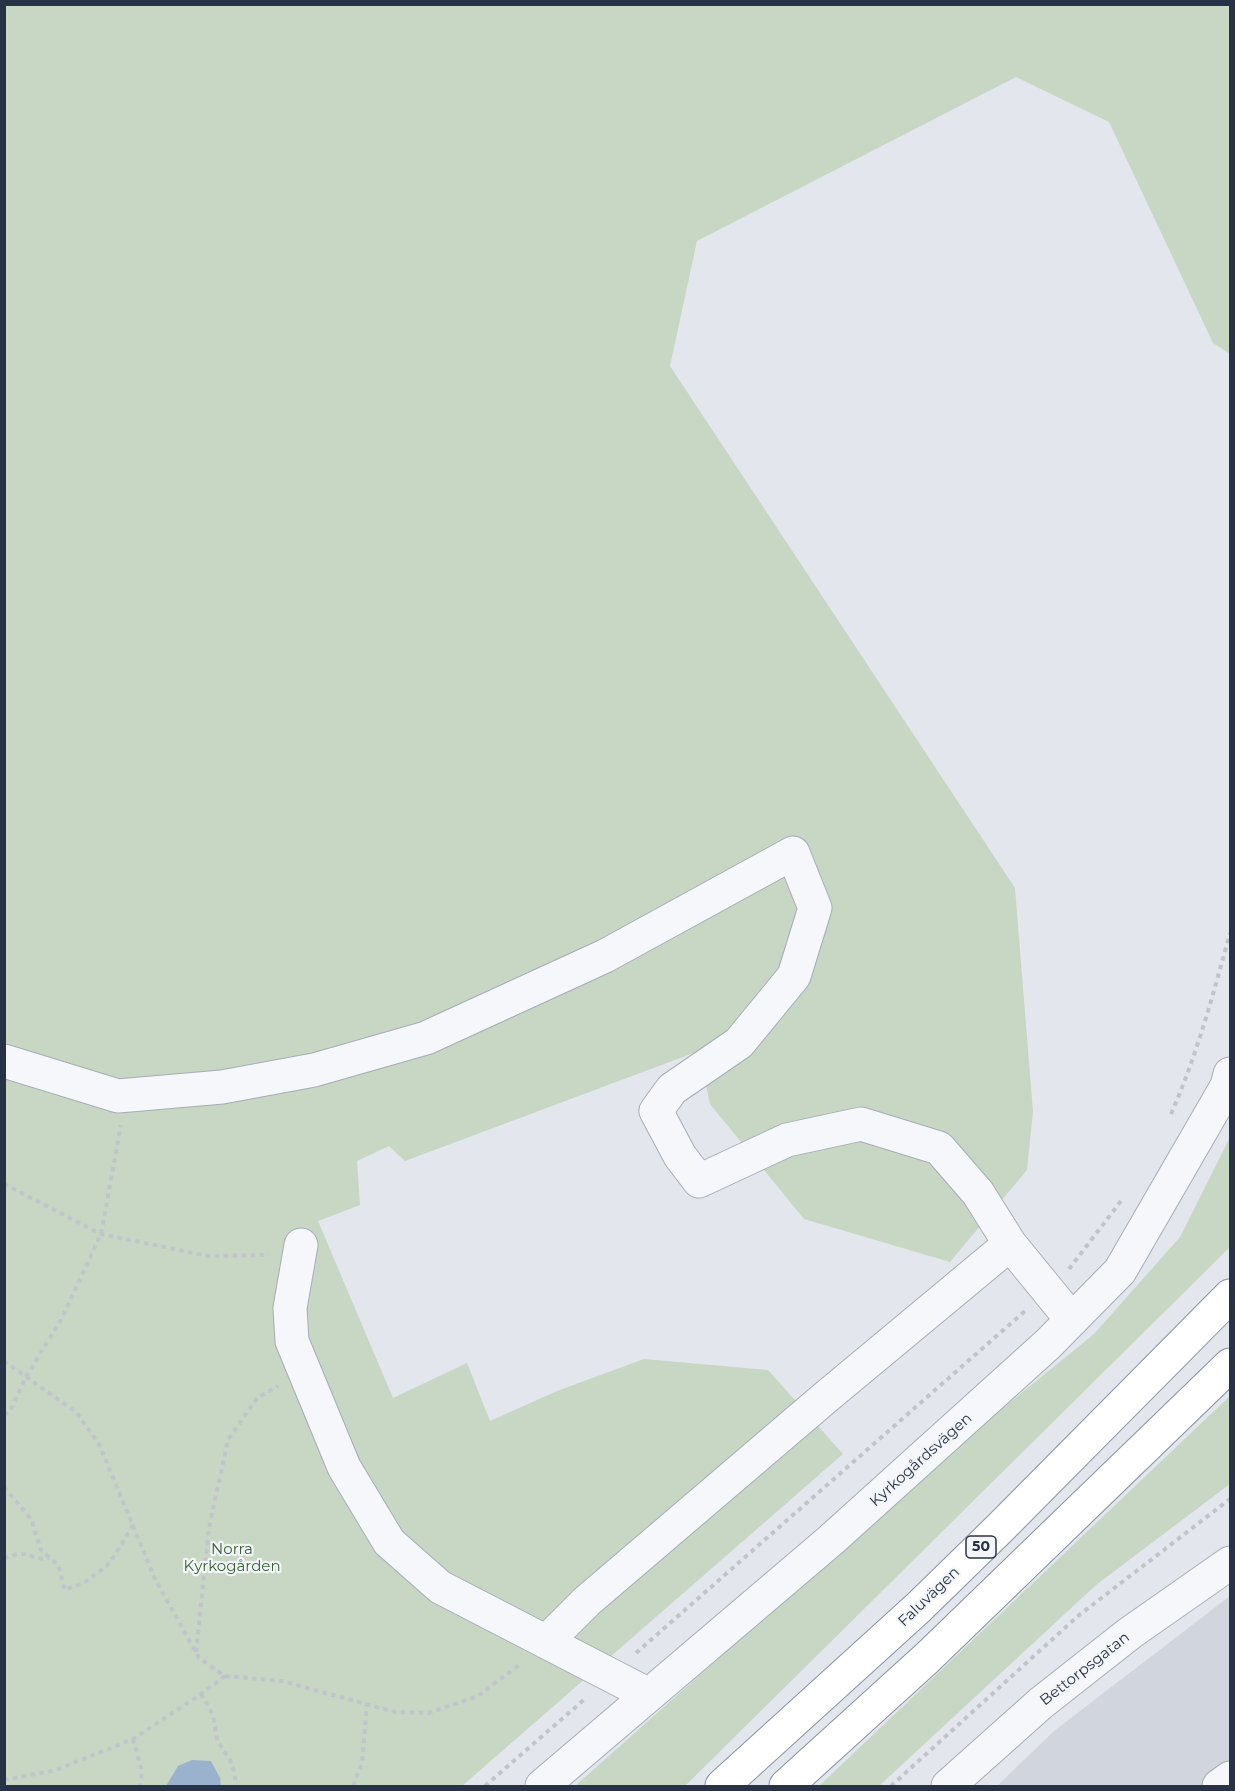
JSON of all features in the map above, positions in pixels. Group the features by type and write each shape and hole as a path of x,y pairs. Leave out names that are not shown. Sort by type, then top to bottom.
{"highway":[{"name":"Faluvägen","path":"722,1786 927,1599 1230,1296"},
{"path":"786,1786 936,1649 1230,1365"}],"street":[{"path":"4,1061 118,1096 222,1087 314,1070 426,1038 605,956 793,853 814,908 794,976 739,1043 672,1089 656,1111 680,1156 699,1180 787,1140 861,1124 939,1148 978,1194 1010,1244 1072,1320"},
{"name":"Kyrkogårdsvägen","path":"542,1786 831,1540 1048,1344 1120,1271 1227,1086 1230,1074"},
{"path":"546,1642 596,1593 1010,1244"},
{"path":"301,1245 290,1308 292,1341 344,1467 389,1542 440,1587 649,1695"},
{"name":"Bettorpsgatan","path":"948,1786 1041,1703 1130,1633 1227,1573"},
{"path":"1219,1786 1230,1778"}],"path":[{"path":"1171,1116 1201,1039 1230,933"},
{"path":"4,1415 10,1411 26,1377 62,1318 101,1233 127,1095"},
{"path":"4,1184 101,1233 208,1256 265,1256 301,1245"},
{"path":"485,1786 491,1785 1048,1290 1066,1273 1123,1199"},
{"path":"4,1361 76,1412 99,1444 155,1579 199,1658 225,1676 282,1681 395,1712 428,1713 478,1695 513,1672 546,1642"},
{"path":"195,1652 209,1528 228,1440 257,1398 304,1370"},
{"path":"4,1487 31,1519 41,1550 58,1565 65,1590 87,1581 110,1563 133,1524"},
{"path":"891,1786 1078,1616 1230,1499"},
{"path":"4,1559 14,1554 31,1554 43,1559 50,1558"},
{"path":"7,1786 4,1781 56,1770 133,1738 225,1676"},
{"path":"201,1694 213,1715 217,1740 230,1760 235,1774 235,1786"},
{"path":"353,1786 362,1763 367,1704"},
{"path":"133,1738 142,1771 140,1786"}],"shaded area":[{"path":"1230,1596 1230,1786 997,1786 1054,1731"}],"green space":[{"name":"Norra Kyrkogården","path":"5,5 1230,5 1230,354 1213,343 1109,122 1016,77 697,241 670,366 1015,888 1033,1112 1027,1170 950,1262 804,1219 710,1104 699,1051 405,1161 389,1146 357,1161 360,1205 318,1221 393,1398 467,1363 490,1421 557,1391 644,1359 768,1370 843,1454 462,1786 5,1786"},
{"path":"1230,1137 1230,1247 685,1786 575,1786 971,1434 1094,1334 1180,1237"},
{"path":"1230,1396 1230,1484 1096,1585 879,1786 819,1786"}],"water":[{"path":"192,1760 211,1761 220,1778 221,1786 166,1786 178,1766"}]}
